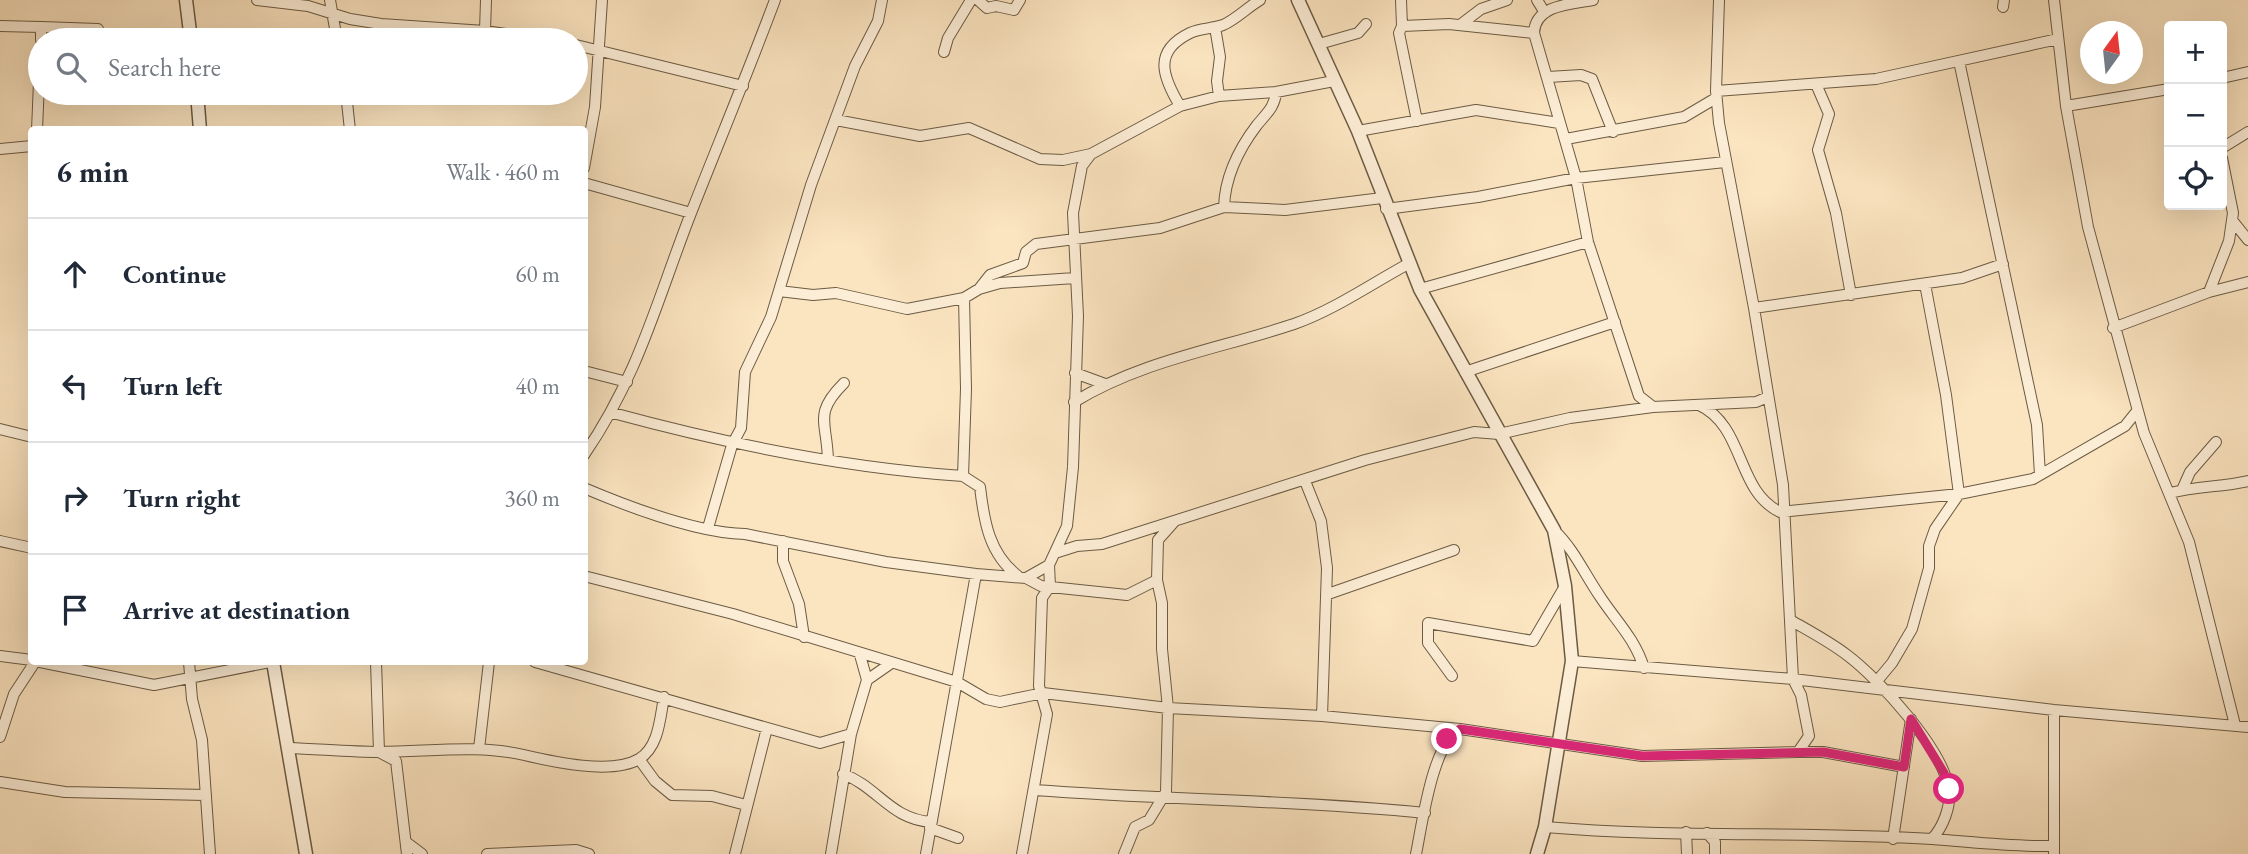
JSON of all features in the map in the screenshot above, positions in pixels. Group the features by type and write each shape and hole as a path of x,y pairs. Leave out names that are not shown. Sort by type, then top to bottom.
{"street":[{"path":"186,0 190,28"},
{"path":"257,0 332,12 381,24 440,28"},
{"path":"330,0 335,28"},
{"path":"485,28 486,0"},
{"path":"588,144 594,107 602,0"},
{"path":"588,449 613,413 655,317 691,213 775,0"},
{"path":"708,528 733,442 741,428 746,372 779,291 790,246 860,54 878,21 882,0"},
{"path":"944,52 948,38 971,0"},
{"path":"978,0 987,8 996,6 1014,10 1020,0"},
{"path":"1180,106 1166,77 1164,55 1170,46 1191,32 1224,25 1260,0"},
{"path":"1298,0 1358,131 1384,204 1420,289 1554,530 1567,542 1602,600 1628,631 1644,668"},
{"path":"1401,0 1402,26 1399,33 1417,121"},
{"path":"1460,25 1481,9 1507,0"},
{"path":"1537,0 1545,13"},
{"path":"1592,0 1556,7 1545,13 1534,23 1534,33 1566,139 1588,242 1639,396 1653,407"},
{"path":"1719,0 1716,95 1725,162 1754,308 1783,485 1793,621 1793,679 1801,695 1810,736 1798,752"},
{"path":"2054,0 2066,106 2088,227 2113,328 2137,411 2171,493 2201,584 2235,726"},
{"path":"1319,44 1358,33 1366,24"},
{"path":"1402,26 1460,25 1534,33"},
{"path":"0,26 69,28"},
{"path":"1215,27 1220,57 1217,80 1219,96"},
{"path":"1566,139 1684,117 1716,95 1877,79 2057,39"},
{"path":"588,47 743,86"},
{"path":"1959,61 2037,425 2040,475"},
{"path":"2227,77 2248,72"},
{"path":"1548,77 1581,75 1592,79 1613,132"},
{"path":"836,120 920,135 969,128 1041,159 1063,160 1091,154 1180,106 1219,96 1276,92 1334,81"},
{"path":"1816,84 1829,114 1818,150 1836,213 1851,295"},
{"path":"2066,106 2164,90"},
{"path":"1224,207 1226,178 1256,127 1272,108 1276,92"},
{"path":"37,126 38,105"},
{"path":"198,105 200,126"},
{"path":"347,105 350,126"},
{"path":"1358,131 1476,110 1559,123"},
{"path":"2224,147 2248,132"},
{"path":"0,149 28,146"},
{"path":"1022,854 1047,714 1039,686 1042,598 1050,586 1049,565 1067,526 1073,467 1078,316 1073,240 1077,184 1083,166 1091,154"},
{"path":"979,289 990,275 1023,263 1026,252 1036,244 1160,228 1224,207 1285,210 1478,197 1576,178 1725,162"},
{"path":"588,184 691,213"},
{"path":"2209,292 2229,241 2232,220 2227,189"},
{"path":"2232,220 2248,240"},
{"path":"1420,289 1588,242"},
{"path":"1074,402 1105,384 1152,364 1295,323 1408,264"},
{"path":"1754,308 1962,278 2003,264"},
{"path":"779,291 813,295 836,293 907,309 964,298 979,289 1023,280 1075,278"},
{"path":"2113,328 2209,292 2248,282"},
{"path":"1880,685 1912,629 1929,568 1929,545 1935,529 1959,494 1946,395 1925,284"},
{"path":"963,477 967,389 964,298"},
{"path":"1465,372 1615,322"},
{"path":"588,372 627,382"},
{"path":"1075,373 1105,384"},
{"path":"828,460 826,402 844,383"},
{"path":"1055,553 1077,546 1102,544 1365,460 1474,432 1499,433 1570,418 1653,407 1756,402 1768,397"},
{"path":"1699,405 1720,419 1728,431 1760,498 1771,507 1783,511 1999,488 2040,475 2125,426 2137,411"},
{"path":"613,413 733,442 828,460 878,469 963,477 979,487 984,527 1003,565 1031,582 1127,595 1157,580"},
{"path":"0,429 28,436"},
{"path":"2182,490 2190,471 2216,442"},
{"path":"1305,481 1321,521 1328,594 1322,716"},
{"path":"2171,493 2201,486 2218,488 2248,481"},
{"path":"588,490 623,504 722,533 746,534 886,562 1022,577 1049,565"},
{"path":"1124,854 1135,827 1149,820 1166,792 1168,708 1163,670 1162,603 1157,580 1158,540 1174,522"},
{"path":"1537,854 1545,827 1572,661 1565,586 1554,530"},
{"path":"1145,531 1158,540"},
{"path":"0,541 28,547"},
{"path":"783,541 783,561 799,604 804,636"},
{"path":"1328,594 1454,550"},
{"path":"926,854 976,574"},
{"path":"588,577 733,614 860,655 957,682 986,699 1000,702 1043,693 1168,708 1322,716 1460,729 1558,746 1642,756 1823,752 1904,767"},
{"path":"1452,677 1428,643 1428,623 1533,640 1565,586"},
{"path":"1793,621 1848,656 1880,685 1911,719 1944,773 1949,789 1944,822 1932,839"},
{"path":"831,854 851,733 867,680 860,655"},
{"path":"0,656 28,660"},
{"path":"1572,661 1880,685 2054,710 2248,727"},
{"path":"867,680 890,664"},
{"path":"0,737 14,694 32,665"},
{"path":"53,665 145,685 189,680 258,665"},
{"path":"188,665 202,740 210,854"},
{"path":"273,665 306,854"},
{"path":"376,665 379,752"},
{"path":"479,749 489,665"},
{"path":"546,665 664,696 820,743 851,733"},
{"path":"289,748 379,752 479,749 523,755 550,763 620,768 639,759 651,749 664,696"},
{"path":"1545,827 1625,834 1686,832 1932,839 1963,848 1995,846 2054,850 2054,710"},
{"path":"1893,839 1911,719"},
{"path":"734,854 767,728"},
{"path":"1416,854 1441,749 1453,732 1460,729"},
{"path":"379,752 396,761 407,854"},
{"path":"639,759 655,781 672,795 712,796 746,805"},
{"path":"844,774 865,783 886,806 958,838"},
{"path":"0,782 65,792 206,795"},
{"path":"1034,790 1161,800 1273,801 1425,813"},
{"path":"1686,832 1687,854"},
{"path":"1707,833 1715,842 1715,854"},
{"path":"406,842 422,854"},
{"path":"487,854 576,850 589,854"}],"route":[{"path":"1447,739 1460,729 1558,746 1642,756 1823,752 1904,767 1911,719 1944,773 1949,789"}]}
